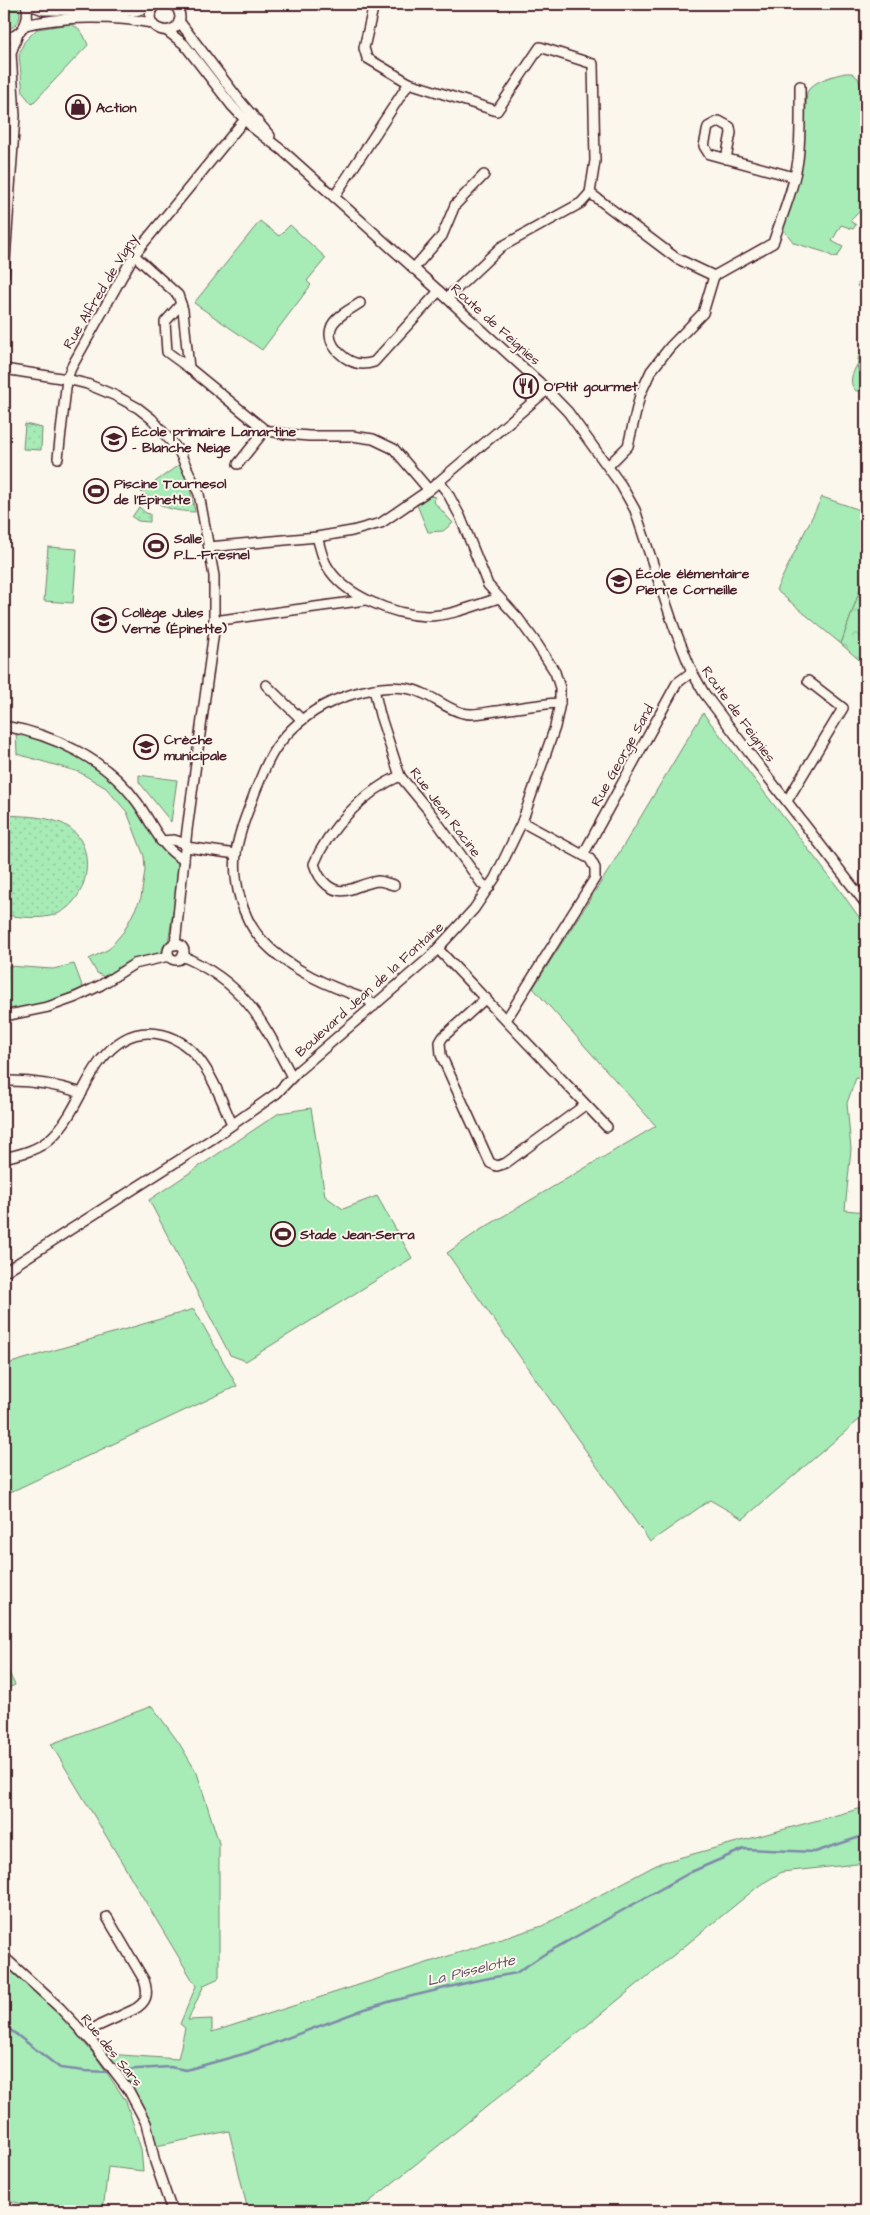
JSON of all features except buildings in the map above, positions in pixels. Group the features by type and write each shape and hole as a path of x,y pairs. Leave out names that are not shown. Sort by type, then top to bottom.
{"street":[{"path":"4,275 15,116 11,53 18,34 28,18 27,4 43,10 136,11 155,5"},
{"path":"166,31 174,28 179,21 180,12 175,4"},
{"path":"374,4 364,48 367,58 409,84 497,111 540,47 593,64 595,160 590,193 581,203 501,247 447,298"},
{"path":"25,25 44,20 82,19 136,20 152,23 150,14 155,5"},
{"name":"Route de Feignies","path":"179,21 249,117"},
{"name":"Route de Feignies","path":"152,23 158,29 166,31 184,44 249,117 283,151 447,298 547,390 568,412 608,466 635,510 674,627 692,672 704,693 866,904"},
{"path":"4,38 18,34"},
{"path":"334,197 409,84"},
{"path":"608,466 628,446 640,396 651,371 670,347 703,312 714,276 773,243 797,162 801,121 800,86"},
{"path":"4,91 4,139"},
{"name":"Rue Alfred de Vigny","path":"58,458 67,379 71,368 134,255 154,228 249,117"},
{"path":"726,159 794,177"},
{"path":"413,268 442,236 455,205 484,174"},
{"path":"590,193 676,258 714,276"},
{"path":"134,255 178,295 181,304 188,368"},
{"path":"360,304 343,314 331,326 329,337 334,348 351,361 362,364 374,362 439,291"},
{"path":"181,304 165,322 167,352 265,430 285,434 352,436 373,439 394,448 429,490"},
{"path":"4,369 67,379 123,400 145,414 164,432 179,451 198,494 214,576 214,631 185,847 175,944 168,949 169,956"},
{"path":"209,547 317,537 352,531 381,523 439,482 547,390"},
{"path":"238,464 265,430"},
{"name":"Boulevard Jean de la Fontaine","path":"4,1272 232,1124 276,1093 438,949 474,910 488,888 522,822 555,727 560,703 558,680 552,666 518,618 488,585 460,516 447,492 439,482"},
{"path":"317,537 326,565 330,571 339,582 366,600 396,610 428,616 456,611 499,598"},
{"path":"214,621 366,600"},
{"name":"Rue George Sand","path":"583,855 677,683 692,672"},
{"path":"787,801 843,708 808,681"},
{"path":"266,685 302,720"},
{"path":"374,1006 368,1000 319,980 297,968 260,938 242,906 236,854 241,833 266,766 277,746 302,720 340,698 374,689 406,688 420,692 462,713 481,713 560,703"},
{"name":"Rue Jean Racine","path":"374,689 380,716 400,776 429,811 482,884 488,888"},
{"path":"4,726 38,734 64,744 99,765 124,786 137,802 161,841 172,852 185,847"},
{"path":"394,885 380,881 349,890 337,890 327,886 318,877 314,864 320,849 362,801 385,782 400,776"},
{"path":"506,1020 595,878 595,868 590,859 522,822"},
{"path":"161,841 185,847 236,854"},
{"path":"4,1016 48,1007 76,997 101,985 134,964 169,956 176,960 182,956 183,948 175,944"},
{"path":"438,949 607,1127"},
{"path":"182,956 200,964 238,990 267,1031 292,1077"},
{"path":"486,998 443,1037 440,1048 441,1055 490,1162 497,1166 506,1163 585,1105"},
{"path":"4,1158 37,1148 52,1138 72,1111 100,1062 113,1046 125,1038 142,1033 158,1033 179,1039 191,1049 215,1087 232,1124"},
{"path":"4,1081 28,1080 55,1084 82,1093"},
{"path":"83,2032 141,2006 146,1999 148,1990 107,1917"},
{"name":"Rue des Sars","path":"4,1957 42,1989 83,2032 128,2088 146,2123 155,2162 172,2211"}],"green space":[{"path":"4,4 17,4 20,17 13,27 4,30"},
{"path":"70,24 82,32 88,45 32,104 23,93 19,55 24,42 37,29"},
{"path":"845,73 852,73 858,78 866,96 866,205 850,221 856,225 853,229 841,225 832,241 843,247 838,256 833,257 824,252 794,243 783,229 801,169 807,92 814,84"},
{"path":"260,221 279,236 290,225 326,258 307,281 311,285 262,350 194,303"},
{"path":"866,269 866,291 857,286"},
{"path":"866,349 866,375 859,372 858,362 859,356"},
{"path":"857,365 859,372 866,375 866,390 856,391 852,385 852,375"},
{"path":"25,424 42,428 41,450 23,449"},
{"path":"180,464 190,489 195,512 179,511 166,507 141,492"},
{"path":"429,496 436,497 433,501 453,523 443,531 428,532 417,505"},
{"path":"822,497 866,512 866,580 864,579 841,644 776,590"},
{"path":"139,507 150,514 150,522 138,521 132,517"},
{"path":"48,547 77,549 73,603 44,601"},
{"path":"864,578 866,580 866,666 841,644"},
{"path":"703,713 839,889 866,927 866,1080 856,1078 847,1103 851,1149 845,1210 866,1212 866,1414 743,1519 710,1500 650,1542 447,1253 480,1230 656,1126 533,988 610,868"},
{"path":"16,730 73,752 87,759 112,777 138,805 181,863 168,943 159,954 142,958 104,977 97,973 89,959 109,949 124,931 141,898 145,870 144,856 127,812 106,788 79,772 17,754"},
{"path":"4,775 8,775 6,807 4,807"},
{"path":"139,775 177,780 171,822 139,782"},
{"path":"4,815 26,816 61,823 73,831 81,842 86,855 84,883 78,896 69,906 57,914 38,917 4,915"},
{"path":"74,964 83,988 50,1001 9,1011 4,1007 8,966 53,969"},
{"name":"Stade Jean-Serra","path":"311,1108 325,1196 343,1209 377,1196 412,1258 246,1361 230,1355 149,1200 279,1113"},
{"path":"194,1309 237,1386 4,1495 4,1365"},
{"path":"4,1663 15,1685 4,1690"},
{"path":"152,1706 179,1743 197,1773 219,1843 219,1978 204,1985 188,2020 212,2019 212,2032 542,1926 660,1863 866,1807 866,1863 782,1872 760,1885 358,2211 248,2211 229,2131 156,2146 149,2119 139,2098 107,2054 178,2059 185,2028 180,2024 196,1986 51,1744"},
{"path":"4,1958 63,2018 97,2058 126,2101 141,2149 143,2171 108,2167 103,2211 47,2211 4,2199"}],"waterway":[{"name":"La Pisselotte","path":"121,2070 170,2067 186,2070 247,2053 365,2009 392,2001 516,1973 543,1955 691,1872 744,1849 815,1852 866,1835"},
{"name":"La Pisselotte","path":"4,2025 60,2068 110,2072"}],"place":[{"name":"Action","path":"78,107"},
{"name":"O'Ptit gourmet","path":"526,386"},
{"name":"École primaire Lamartine - Blanche Neige","path":"114,439"},
{"name":"Piscine Tournesol de l'Épinette","path":"96,491"},
{"name":"Salle P.L.-Fresnel","path":"156,546"},
{"name":"École élémentaire Pierre Corneille","path":"619,581"},
{"name":"Collège Jules Verne (Épinette)","path":"104,620"},
{"name":"Crèche municipale","path":"146,747"},
{"name":"Stade Jean-Serra","path":"283,1234"}]}
